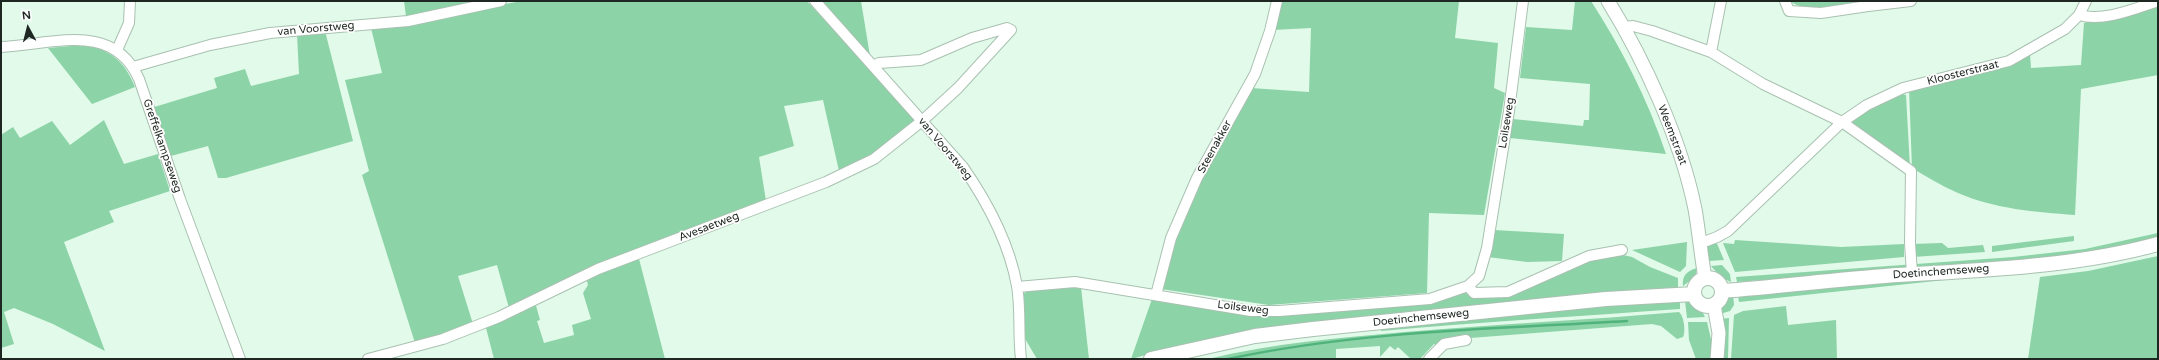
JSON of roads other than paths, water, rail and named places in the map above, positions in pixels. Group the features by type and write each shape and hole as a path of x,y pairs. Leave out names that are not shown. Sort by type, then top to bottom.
{"main road":[{"name":"Doetinchemseweg","path":"1722,291 1837,279 2072,261 2158,244"},
{"path":"1705,278 1717,281 1722,291 1719,300 1710,305 1698,302 1694,294 1696,284 1705,278"},
{"name":"Doetinchemseweg","path":"1151,359 1254,336 1606,299 1694,294"}],"street":[{"path":"117,50 128,23 130,1"},
{"name":"van Voorstweg","path":"133,67 210,45 262,34 408,21 501,1"},
{"name":"van Voorstweg","path":"815,1 963,167 982,194 1008,248 1017,287 1021,359"},
{"name":"Steenakker","path":"1156,294 1171,238 1194,185 1255,74 1270,30 1277,1"},
{"name":"Loilseweg","path":"1017,287 1075,282 1156,294 1251,311 1279,312 1430,299 1468,286 1479,276 1487,248 1509,111 1523,1"},
{"name":"Weemstraat","path":"1608,1 1624,27 1646,69 1685,171 1695,210 1705,278"},
{"path":"1711,52 1721,1"},
{"path":"1785,1 1789,12 1821,13 1868,3 1911,1"},
{"name":"Kloosterstraat","path":"1699,244 1717,238 1728,231 1842,122 1867,106 1904,88 2009,61 2065,29 2079,15 2086,1"},
{"path":"2079,15 2089,18 2105,16 2158,1"},
{"path":"1624,27 1633,26 1652,31 1711,52 1763,84 1842,122 1911,170 1910,243 1912,274"},
{"name":"Avesaetweg","path":"368,359 443,339 499,317 598,269 826,182 874,159 922,121 958,88 1012,30 1007,28 979,35 921,60 879,63 873,66"},
{"name":"Greffelkampseweg","path":"1,47 82,40 99,42 117,50 125,56 133,67 240,359"},
{"path":"1468,286 1474,293 1508,292 1589,256 1622,250"},
{"path":"1710,305 1712,333 1717,340 1717,359"},
{"path":"1429,359 1444,344 1466,340"}],"waterway":[{"path":"1228,359 1327,342 1427,332 1627,321"}]}
